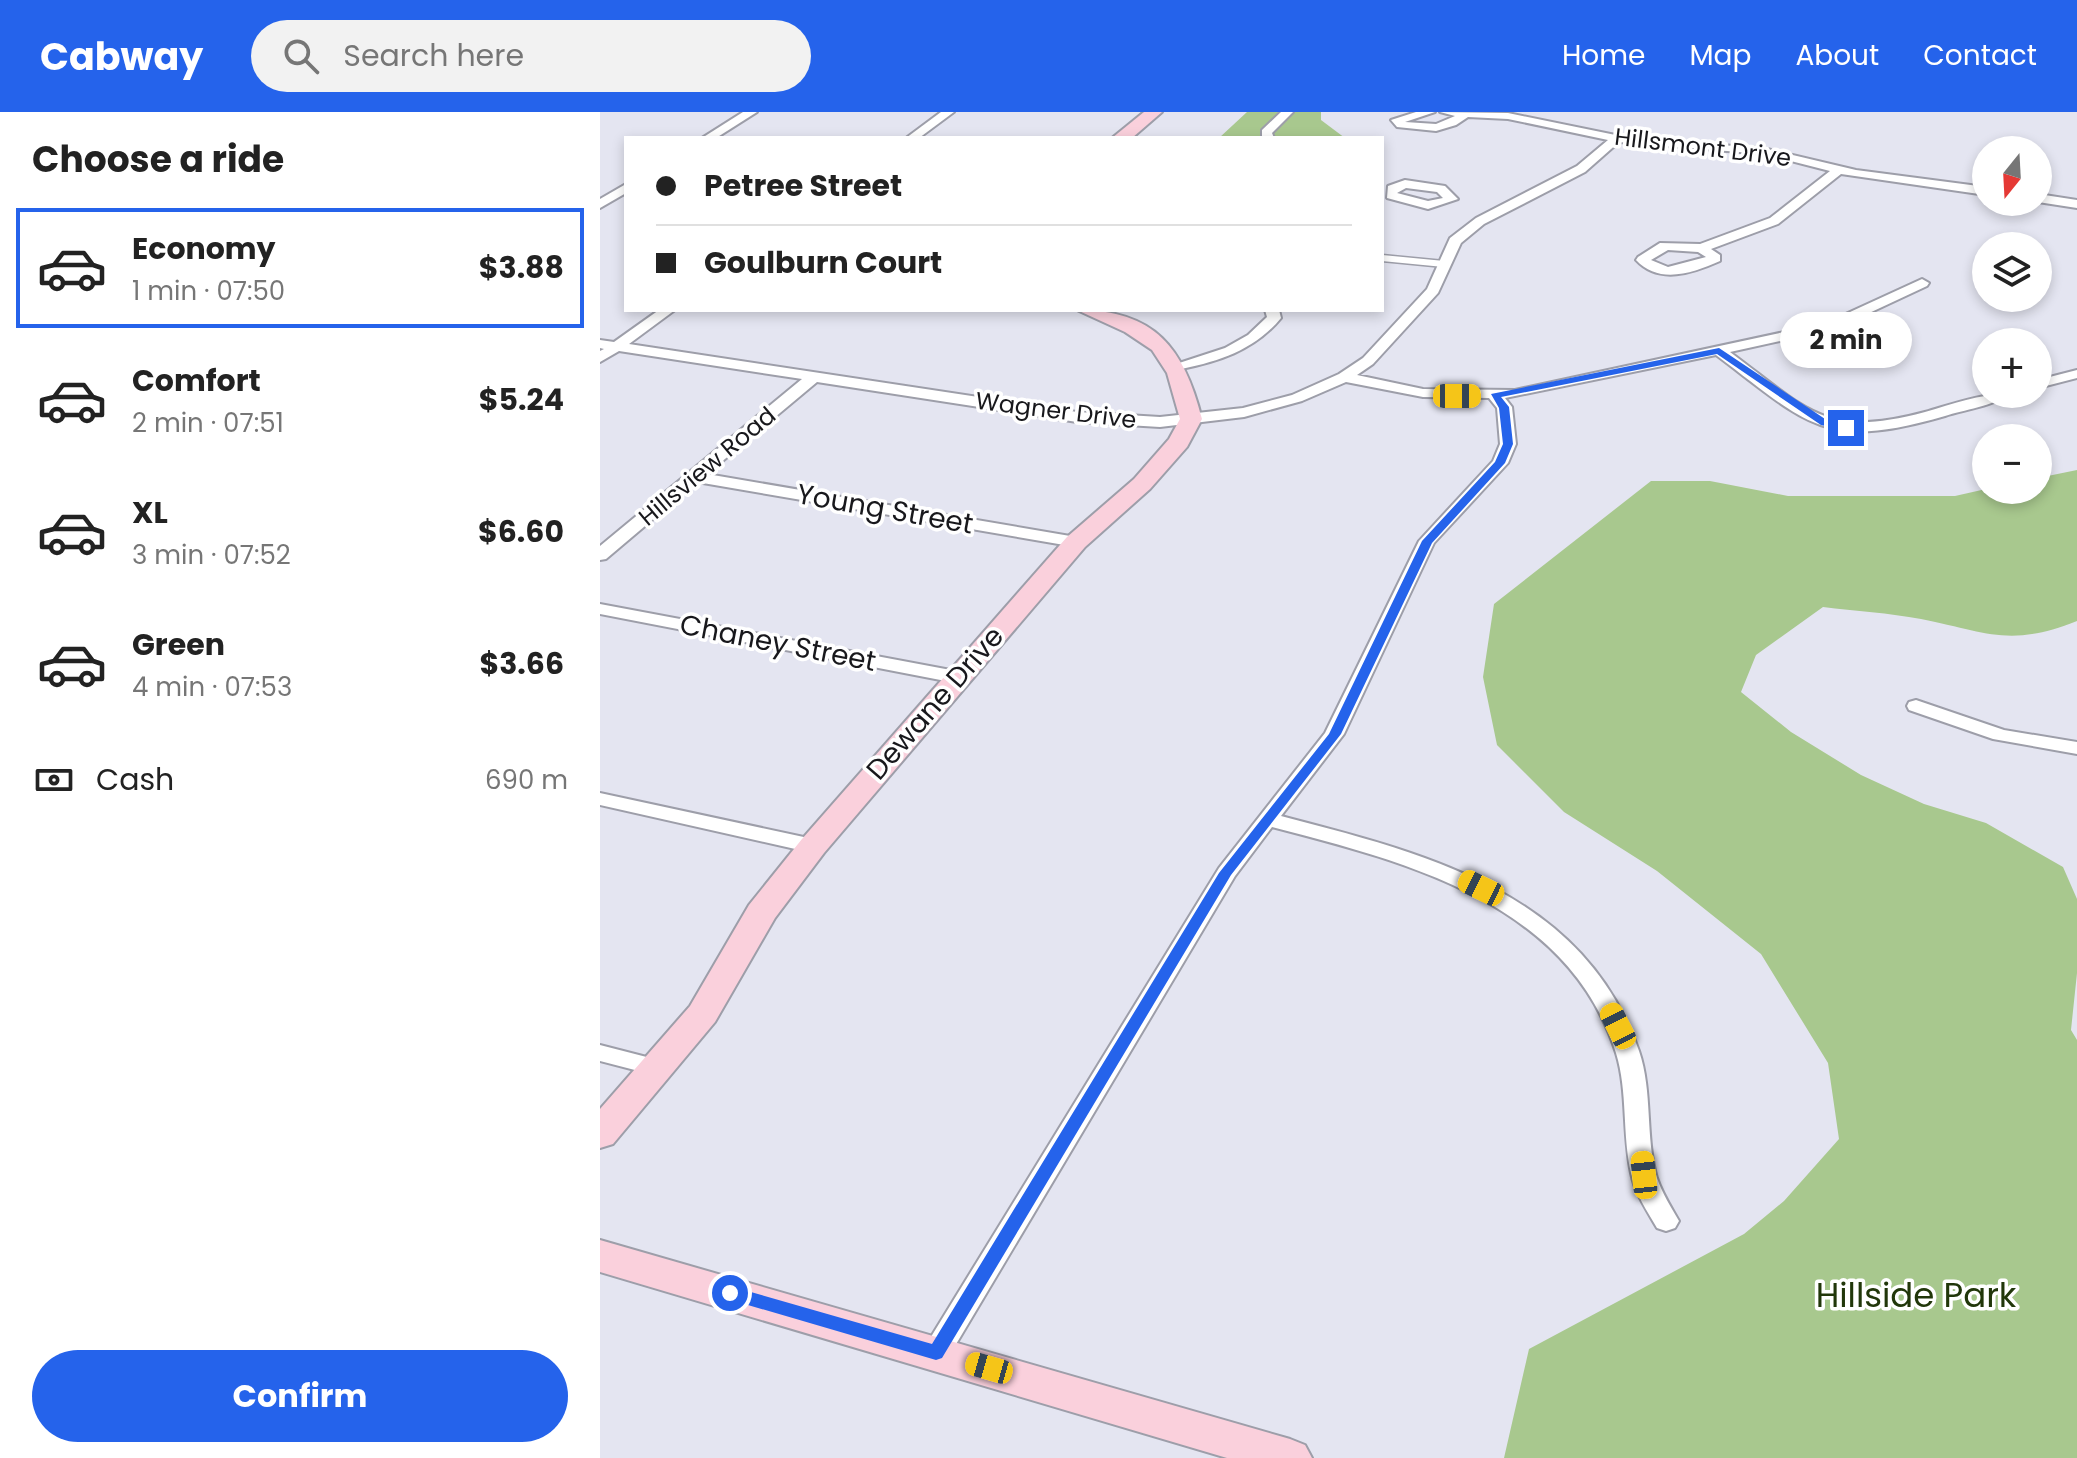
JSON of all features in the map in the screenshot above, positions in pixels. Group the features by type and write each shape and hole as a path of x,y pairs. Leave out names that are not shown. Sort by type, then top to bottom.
{"street":[{"path":"711,136 751,112"},
{"path":"915,136 948,112"},
{"path":"1124,136 1154,112"},
{"path":"1267,136 1266,132 1287,112"},
{"name":"Hillsmont Drive","path":"1429,112 1397,120 1401,125 1432,128 1453,123 1467,112"},
{"name":"Hillsmont Drive","path":"1446,112 1508,116 1616,139 1763,151 1839,170 1972,189"},
{"name":"Wagner Drive","path":"600,344 1077,417 1160,422 1278,404 1344,377 1368,361 1433,290 1455,241 1490,216 1581,169 1616,139"},
{"path":"1701,248 1774,221 1839,170"},
{"path":"600,204 624,189"},
{"path":"2052,200 2077,204"},
{"path":"1446,203 1461,207"},
{"path":"1475,211 1490,216"},
{"path":"1344,377 1423,393 1495,396 1830,326 1922,283"},
{"path":"600,358 665,312"},
{"path":"1092,312 1143,333 1168,353 1177,366 1191,419"},
{"path":"1177,366 1231,353 1267,326 1274,318 1272,312"},
{"path":"1719,350 1824,423 1846,428 1873,427 1972,401"},
{"path":"2052,380 2077,374"},
{"name":"Hillsview Road","path":"600,555 815,376"},
{"path":"936,1353 1226,873 1334,734 1435,529 1500,463 1508,444 1504,407 1495,396"},
{"name":"Dewane Drive","path":"600,1134 703,1014 761,913 813,846 956,677 1076,542 1142,484 1179,442 1191,419"},
{"name":"Young Street","path":"694,477 1076,542"},
{"name":"Chaney Street","path":"600,609 956,677"},
{"path":"1916,706 2000,735 2077,748"},
{"path":"600,799 813,846"},
{"path":"1266,819 1396,854 1454,874 1531,919 1573,958 1606,1002 1627,1051 1634,1077 1644,1175 1666,1221"},
{"path":"600,1053 658,1068"},
{"path":"600,1256 1290,1458"}],"lane":[{"path":"1384,258 1444,264"}],"green space":[{"path":"1247,112 1321,112 1321,120 1342,136 1221,136"},
{"name":"Hillside Park","path":"2077,470 2077,621 2015,636 1909,617 1823,607 1756,655 1741,692 1791,732 1861,775 1924,804 1986,823 2063,867 2077,899 2077,973 2071,1030 2077,1040 2077,1458 1504,1458 1529,1349 1744,1234 1784,1201 1839,1139 1828,1063 1761,954 1657,871 1564,812 1497,745 1483,677 1494,604 1651,481 1710,481 1788,496 1955,496 1972,492 1972,504 2052,504 2052,475"}],"route":[{"path":"730,1293 936,1353 1226,873 1334,734 1427,541 1500,463 1508,444 1504,407 1495,396 1719,350 1824,423 1846,428"}]}
